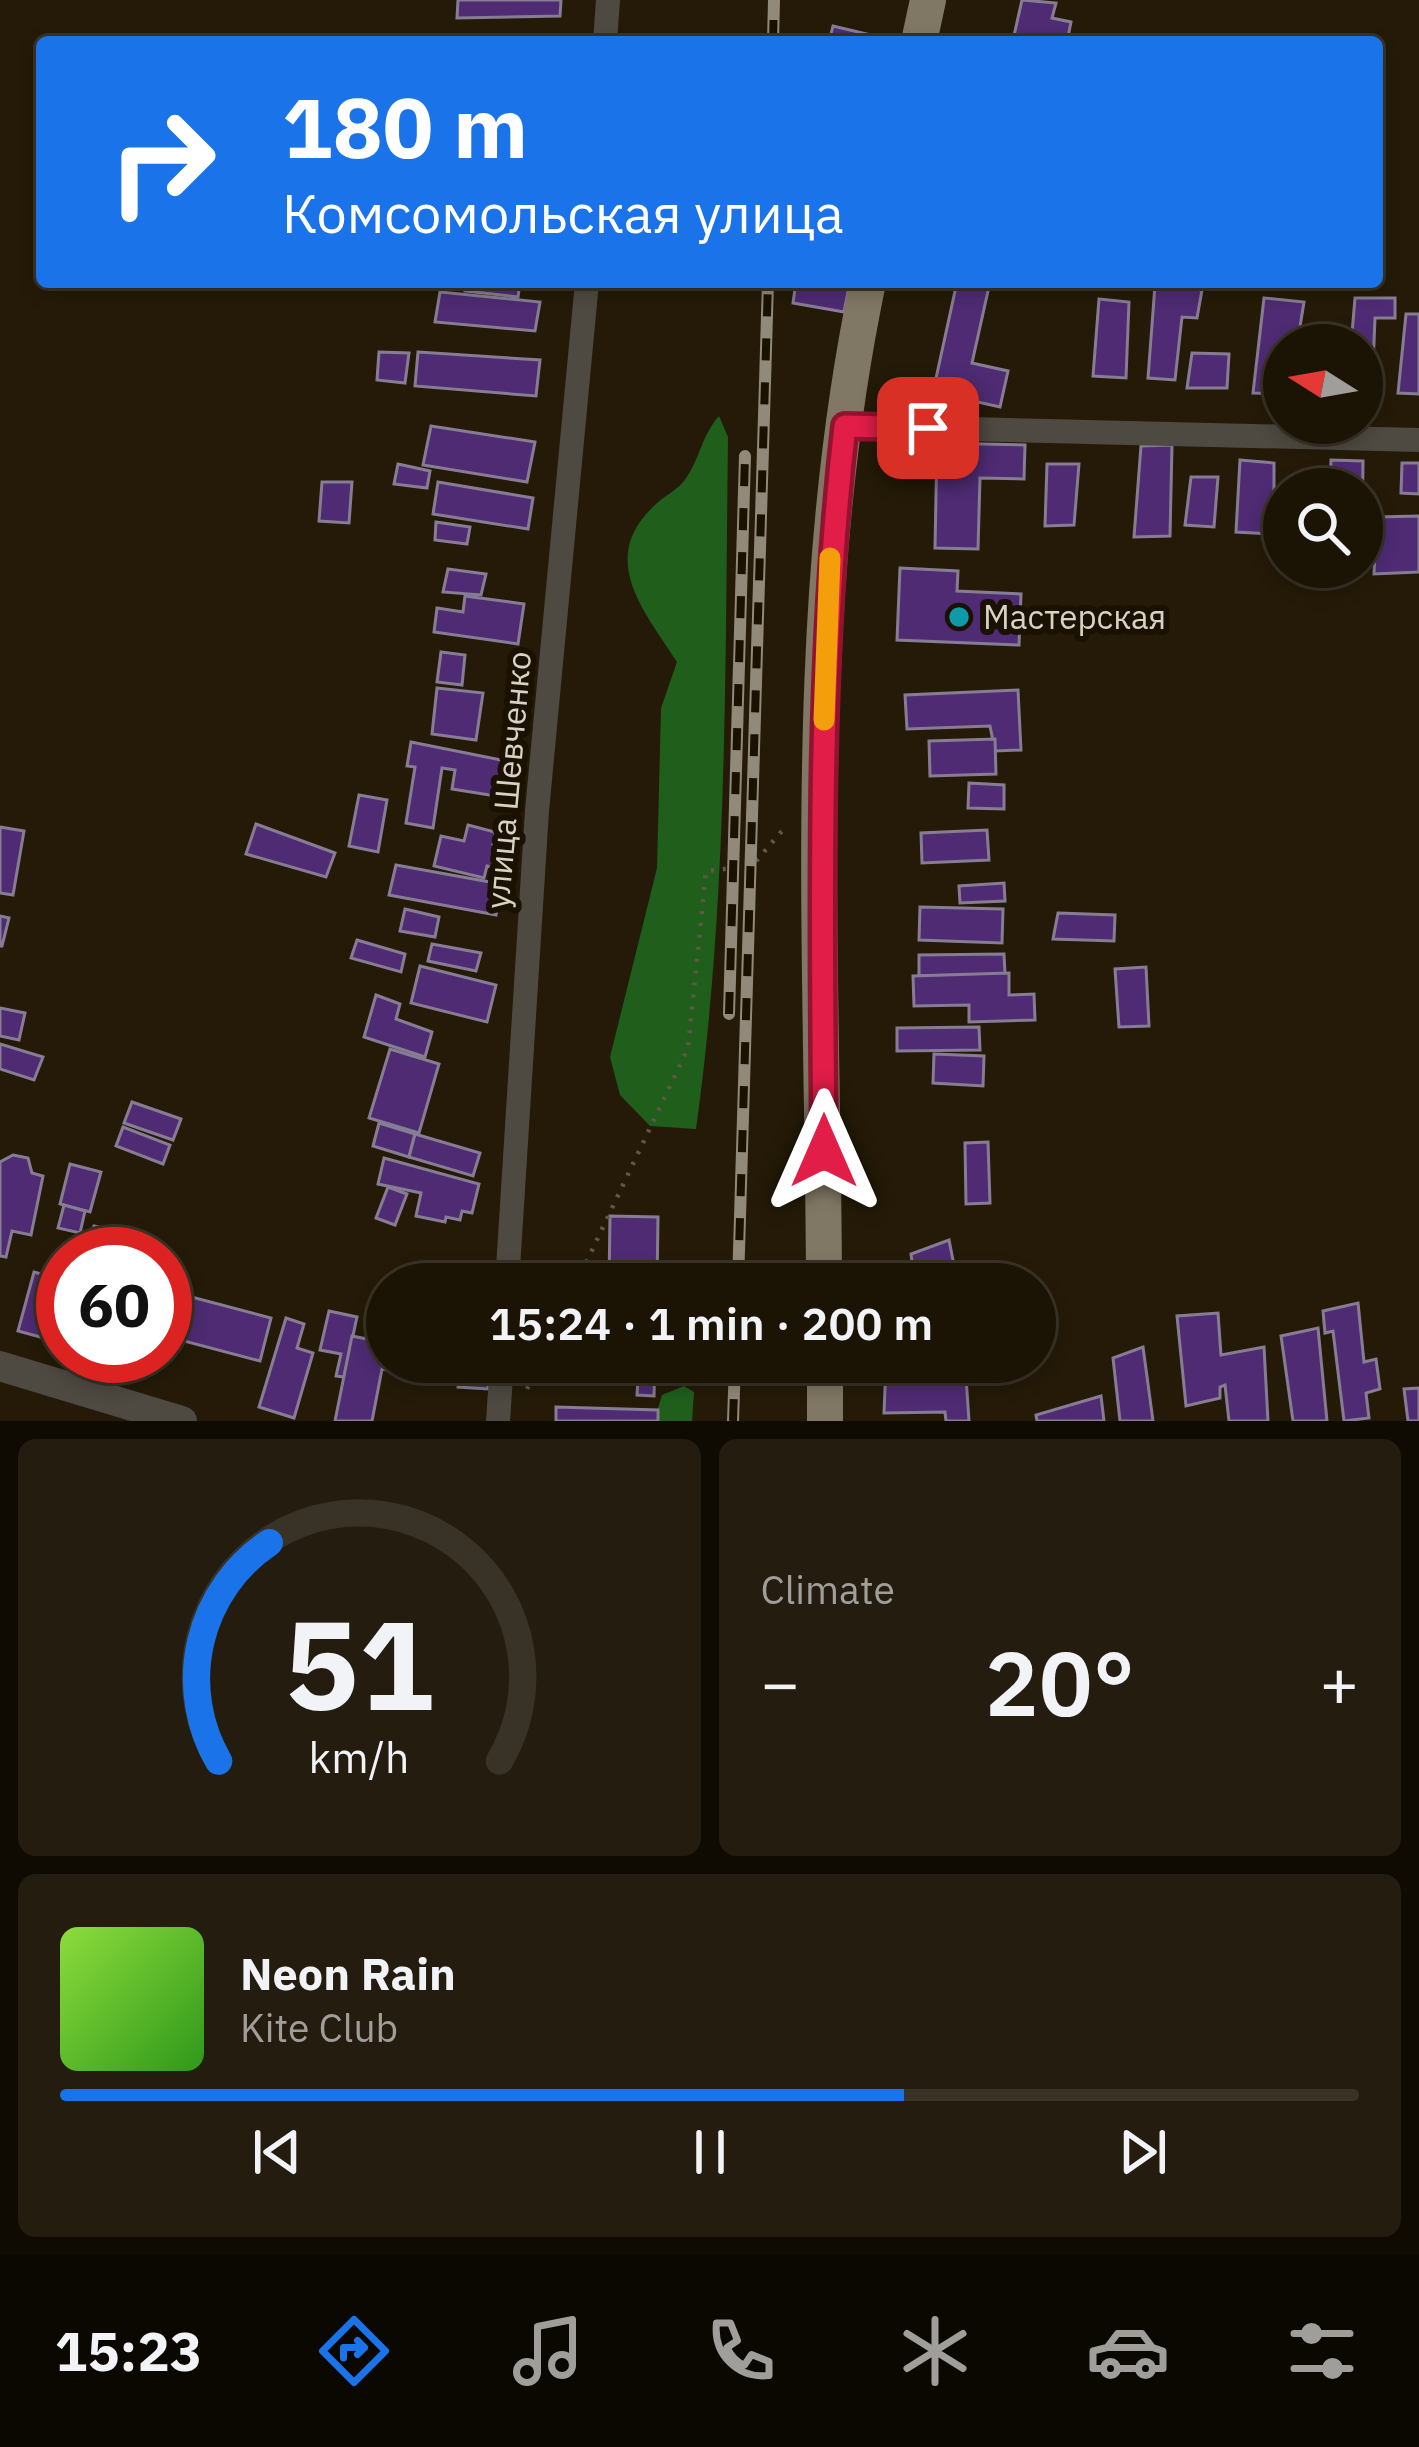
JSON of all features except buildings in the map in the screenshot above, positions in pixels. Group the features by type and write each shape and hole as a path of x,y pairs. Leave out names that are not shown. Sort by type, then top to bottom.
{"main road":[{"path":"921,36 928,0"},
{"path":"824,1263 822,752 829,566 867,288"},
{"path":"824,1383 825,1421"}],"street":[{"path":"605,36 608,0"},
{"name":"улица Шевченко","path":"508,1263 537,811 586,288"},
{"path":"845,426 1419,440"},
{"path":"0,1366 182,1421"},
{"path":"498,1421 501,1383"}],"path":[{"path":"586,1263 688,1048 706,871 752,866 785,831 791,809"}],"green space":[{"path":"719,416 728,437 723,784 714,957 696,1129 650,1126 620,1095 610,1057 657,868 661,708 677,662 632,585 629,545 655,505 684,481"},
{"path":"684,1386 694,1392 692,1421 654,1421 662,1395"}],"railway":[{"path":"773,36 774,0"},
{"path":"739,1263 768,288"},
{"path":"729,1014 745,456"},
{"path":"733,1421 734,1383"}],"slow traffic":[{"path":"824,720 830,558"}],"place":[{"name":"Мастерская","path":"959,617"}],"route":[{"path":"824,1151 822,752 829,566 845,426 928,428"}]}
